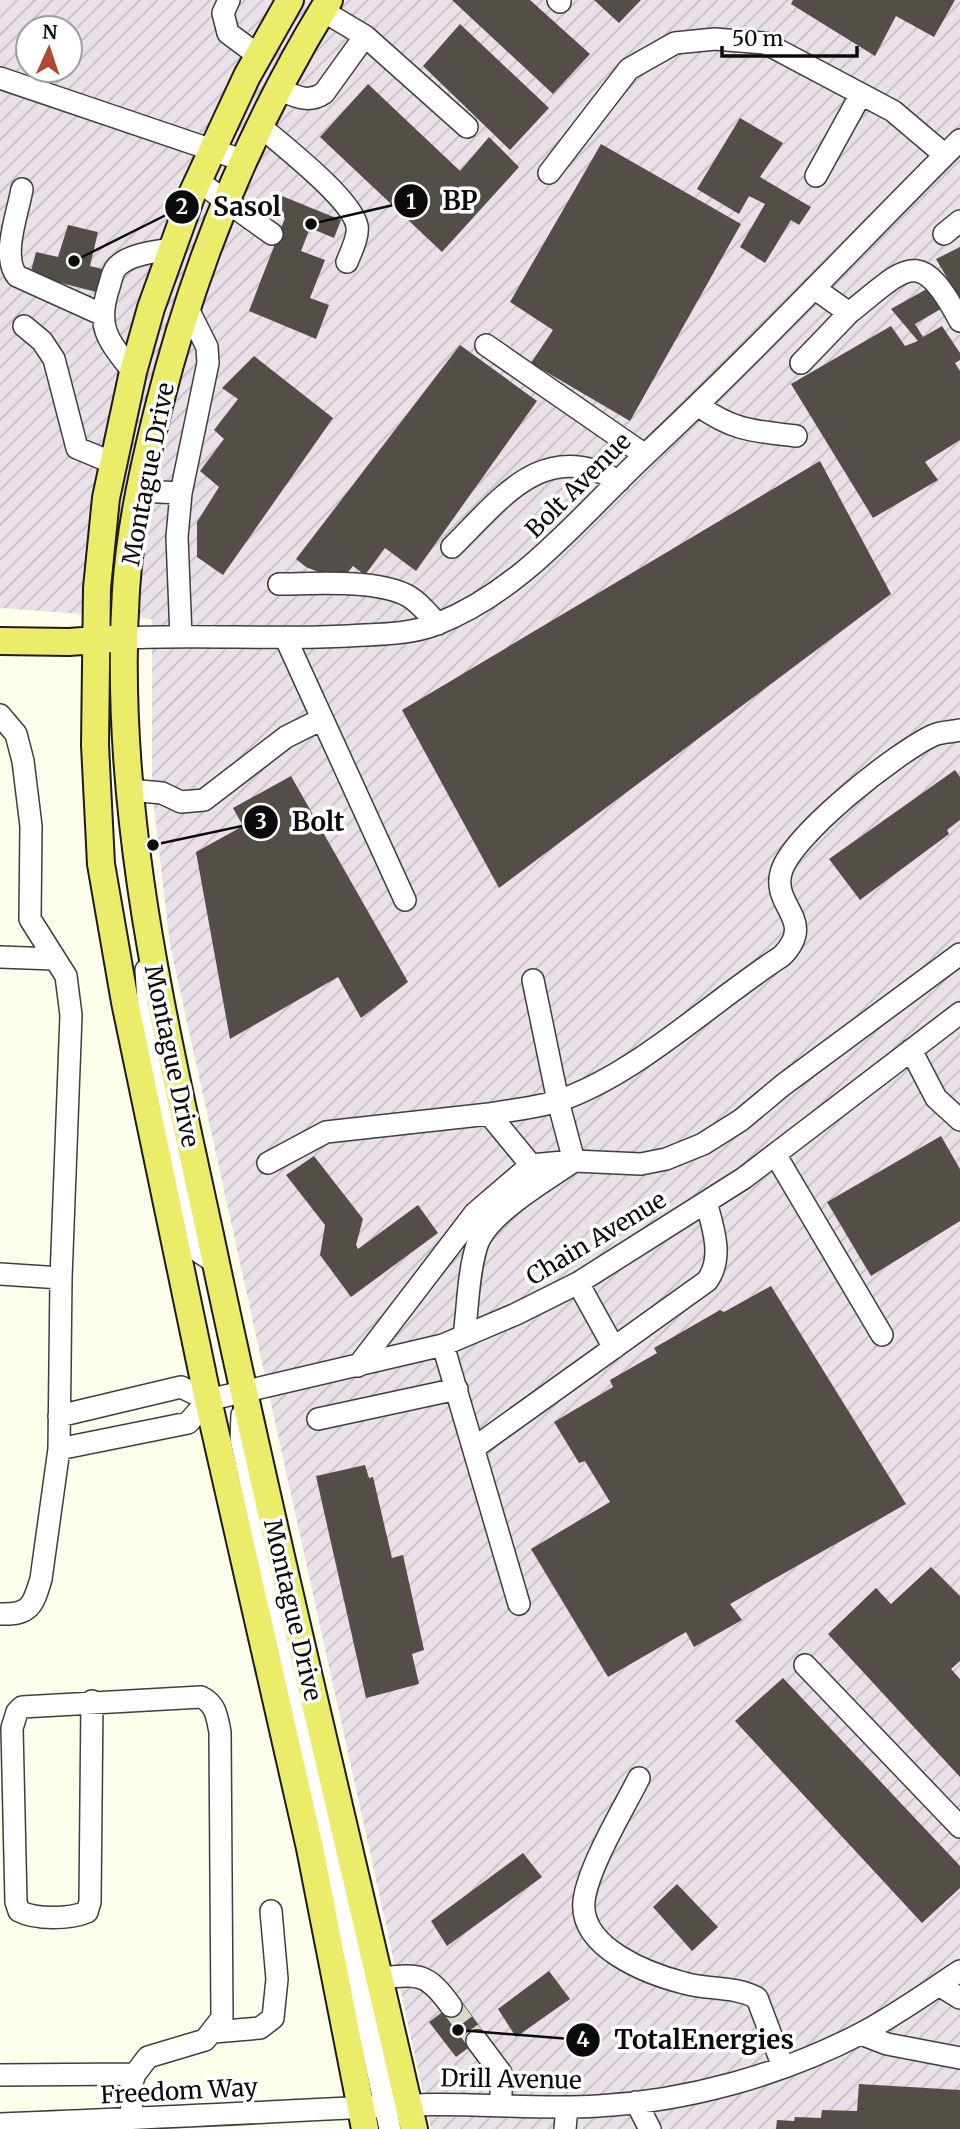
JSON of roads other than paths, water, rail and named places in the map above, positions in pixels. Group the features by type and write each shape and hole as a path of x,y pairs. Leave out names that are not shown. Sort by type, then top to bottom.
{"main road":[{"name":"Montague Drive","path":"290,0 213,149 170,249 133,372 113,463 97,588 94,640 101,864 125,1002 208,1400 310,1848 387,2115"},
{"name":"Montague Drive","path":"326,5 278,89 242,160 187,307 172,355 139,491 126,589 125,638 130,790 146,937 243,1392 381,1978 387,2115"},
{"path":"0,640 125,638"}],"street":[{"path":"229,0 223,13 228,33 259,56"},
{"path":"326,5 467,127"},
{"path":"278,89 305,100 316,99 324,93 365,36"},
{"path":"549,173 629,69 675,43 715,38 765,43 893,111 952,148"},
{"path":"0,78 242,160"},
{"path":"816,176 861,94"},
{"path":"260,126 341,200 355,220 358,229 348,262"},
{"name":"Bolt Avenue","path":"125,638 286,639 384,634 438,624 500,589 535,565 645,455 699,407 952,148"},
{"path":"198,181 272,234"},
{"path":"22,190 11,246 11,269 17,276 101,314"},
{"path":"133,372 104,331 101,314 119,264 145,254 170,249"},
{"path":"801,363 849,313 906,271 920,270 936,280 960,321"},
{"path":"814,288 849,313"},
{"path":"181,637 177,537 181,493 208,363 207,347 187,307"},
{"path":"24,326 42,341 54,359 77,448 85,454 113,463"},
{"path":"486,345 645,455"},
{"path":"172,355 208,363"},
{"path":"699,407 723,424 739,429 796,436"},
{"path":"452,547 514,486 539,470 563,465 599,469 619,481"},
{"path":"139,491 181,493"},
{"path":"279,584 350,585 392,590 413,598 438,624"},
{"path":"286,639 405,900"},
{"path":"0,715 16,734 23,761 31,826 30,919 66,976 71,1015 61,1278 59,1449 41,1579 36,1597 29,1609 17,1615 0,1614"},
{"path":"130,790 162,793 181,802 204,800 286,737 322,719"},
{"path":"268,1163 326,1132 489,1114 558,1101 594,1084 641,1056 782,956 796,932 794,917 780,889 780,875 799,842 848,796 909,751 935,735 960,730"},
{"path":"358,1366 467,1222 493,1195 531,1165 574,1161 641,1164 666,1159 703,1144 741,1120 783,1085 960,954"},
{"path":"0,957 54,959"},
{"path":"533,980 558,1101 574,1161"},
{"name":"Chain Avenue","path":"208,1400 443,1345 578,1283 706,1202 775,1154 960,1013"},
{"path":"911,1051 936,1098 960,1120"},
{"path":"489,1114 531,1165"},
{"path":"775,1154 882,1335"},
{"path":"464,1336 475,1253 481,1236 508,1209 574,1161"},
{"path":"474,1448 707,1281 715,1270 713,1230 706,1202"},
{"path":"0,1274 61,1278"},
{"path":"578,1283 614,1348"},
{"path":"443,1345 519,1604"},
{"path":"59,1416 181,1387 208,1400 188,1423 59,1449"},
{"path":"318,1419 457,1389"},
{"path":"243,1392 241,1439 390,2129"},
{"path":"805,1665 960,1827"},
{"path":"92,1701 90,1902 87,1912 79,1915 29,1916 19,1911 16,1902 13,1720 22,1707 92,1701 201,1697 209,1701 215,1709 220,1732 224,2004 222,2018 214,2032"},
{"path":"639,1778 589,1883 583,1903 591,1927 612,1954 648,1974 701,1988 744,1991 757,1998 783,2067"},
{"path":"132,2120 131,2086 135,2074 148,2057 188,2047 214,2032 260,2028 273,2018 276,1979 271,1911"},
{"name":"Drill Avenue","path":"387,2115 501,2106 561,2107 636,2102 703,2091 783,2067 861,2034 960,1971"},
{"path":"381,1978 415,1974 436,1986 451,2006"},
{"path":"939,1985 960,1998"},
{"path":"861,2034 887,2044 960,2058"},
{"path":"477,2041 501,2073 501,2106"},
{"path":"0,2075 135,2074"},
{"path":"636,2102 650,2129"},
{"path":"554,2129 561,2107"},
{"path":"561,2107 565,2129"},
{"name":"Freedom Way","path":"0,2124 70,2126 132,2120 219,2123 387,2115"}],"tunnel":[{"path":"451,2006 477,2041"}],"place":[{"name":"BP","path":"311,224"},
{"name":"Sasol","path":"74,261"},
{"name":"Bolt","path":"153,845"},
{"name":"TotalEnergies","path":"458,2030"}]}
